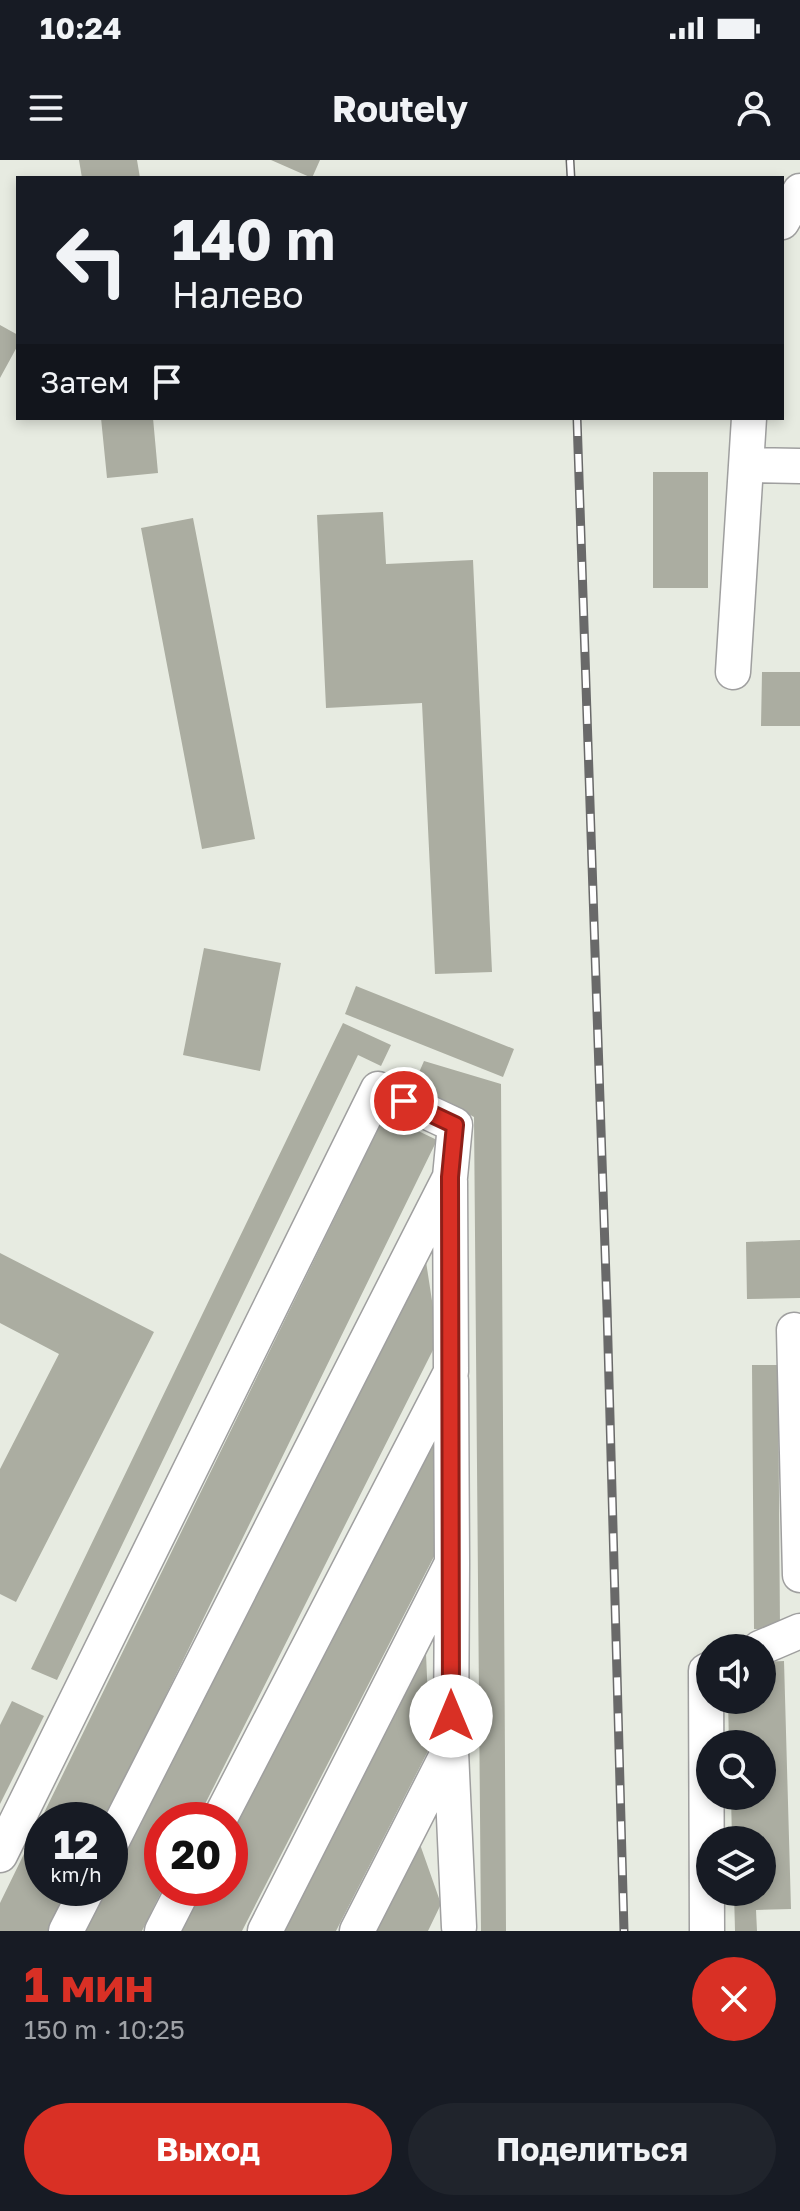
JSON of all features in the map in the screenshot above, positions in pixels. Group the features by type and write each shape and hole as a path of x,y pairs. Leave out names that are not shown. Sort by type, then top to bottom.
{"lane":[{"path":"733,672 749,420"},
{"path":"746,465 800,466"},
{"path":"0,1855 378,1089 455,1125 450,1177 451,1747 458,1930"},
{"path":"128,1810 450,1177"},
{"path":"794,1330 800,1575"},
{"path":"228,1802 451,1372"},
{"path":"265,1931 452,1563"},
{"path":"776,1641 800,1631"},
{"path":"706,1714 707,1931"},
{"path":"357,1931 451,1747"},
{"path":"66,1931 79,1906"},
{"path":"162,1931 175,1906"}],"building":[{"path":"79,160 137,160 140,176 82,176"},
{"path":"271,160 320,160 313,176"},
{"path":"0,325 16,334 16,349 0,378"},
{"path":"101,420 153,420 158,473 107,478"},
{"path":"653,472 708,472 708,588 653,588"},
{"path":"383,512 386,564 473,560 492,972 435,974 422,703 326,708 317,515"},
{"path":"193,518 255,839 202,849 141,528"},
{"path":"762,672 800,672 800,726 761,726"},
{"path":"204,948 281,963 260,1071 183,1055"},
{"path":"356,986 514,1049 503,1077 345,1014"},
{"path":"343,1023 391,1045 381,1066 358,1055 57,1680 31,1669"},
{"path":"424,1061 501,1084 506,1931 481,1931 474,1117 414,1084"},
{"path":"385,1115 437,1140 114,1802 49,1802"},
{"path":"800,1240 800,1298 747,1299 746,1242"},
{"path":"0,1253 154,1332 16,1602 0,1594 0,1469 59,1354 0,1323"},
{"path":"425,1255 438,1340 206,1802 146,1802"},
{"path":"752,1365 778,1365 780,1629 754,1629"},
{"path":"436,1433 446,1533 242,1931 180,1931 193,1906 248,1906 246,1802"},
{"path":"425,1630 430,1747 336,1931 278,1931"},
{"path":"776,1661 784,1661 791,1909 756,1910 757,1931 735,1931 734,1906 776,1906 776,1826 732,1826 731,1810 776,1810 776,1730 729,1730 728,1714 776,1714"},
{"path":"12,1701 44,1716 0,1804 0,1725"},
{"path":"144,1806 144,1906 154,1906 142,1931 80,1931 93,1906 128,1906 128,1838"},
{"path":"416,1833 441,1904 428,1931 368,1931"},
{"path":"24,1854 24,1906 63,1906 51,1931 0,1931 0,1903"}],"railway":[{"path":"570,160 571,176"},
{"path":"577,420 624,1931"}],"route":[{"path":"404,1101 455,1125 450,1177 451,1716"}]}
